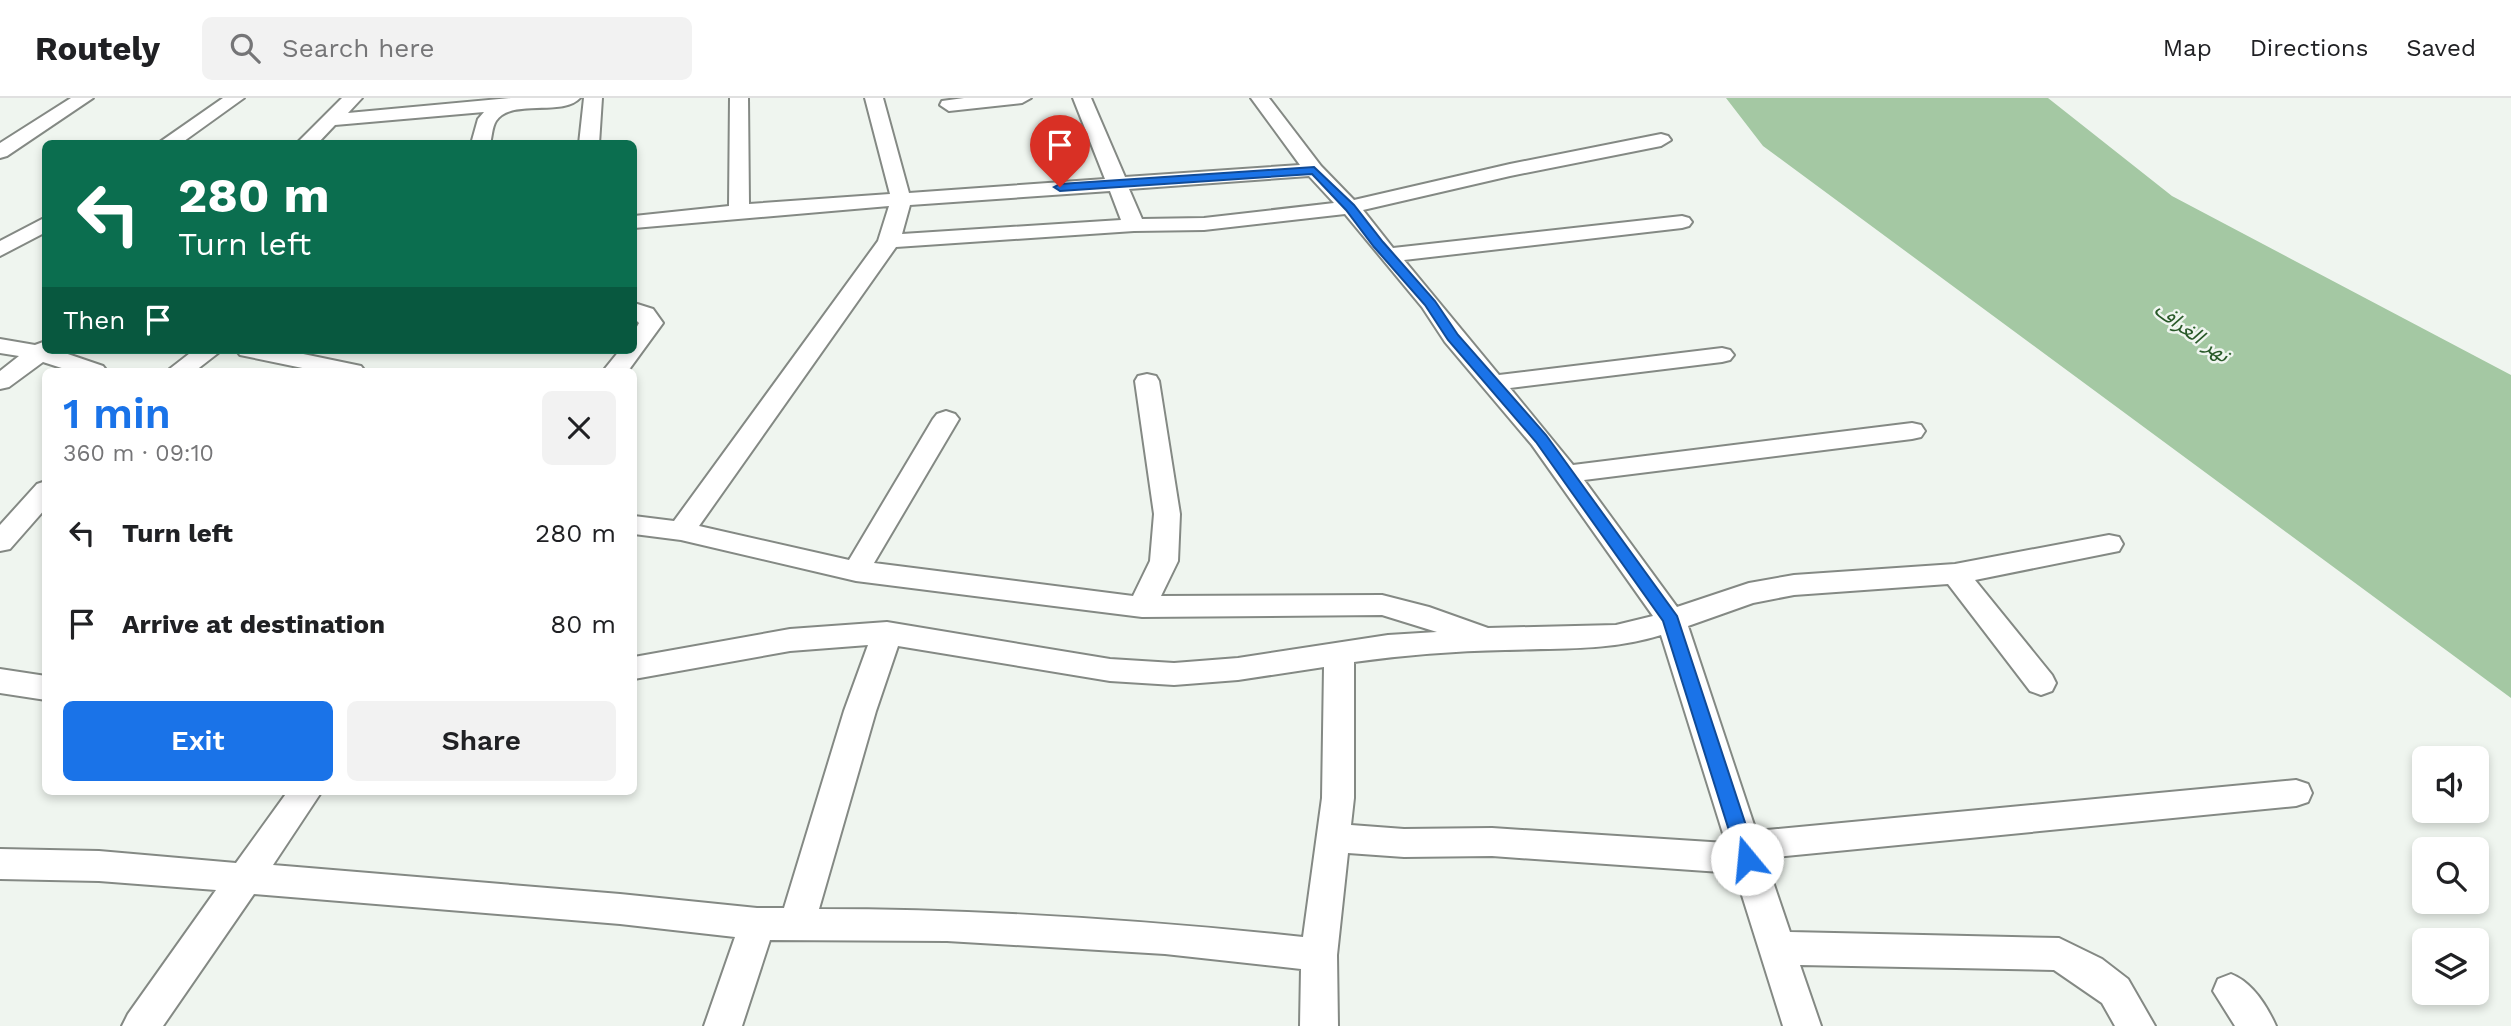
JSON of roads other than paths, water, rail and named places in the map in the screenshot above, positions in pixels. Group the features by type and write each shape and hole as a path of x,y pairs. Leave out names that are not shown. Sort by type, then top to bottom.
{"street":[{"path":"0,152 84,98"},
{"path":"172,140 235,98"},
{"path":"310,140 353,98"},
{"path":"332,120 571,98"},
{"path":"589,140 593,98"},
{"path":"739,98 739,211"},
{"path":"681,531 889,241 901,199 874,98"},
{"path":"949,105 1022,98"},
{"path":"1082,98 1134,225"},
{"path":"1260,98 1314,170 1350,207 1430,303 1452,337 1541,439 1671,620 1802,1026"},
{"path":"481,140 487,120 502,105"},
{"path":"889,241 1204,223 1350,207 1510,170 1661,140"},
{"path":"637,222 739,211 1314,170"},
{"path":"1388,255 1682,222"},
{"path":"0,250 42,225"},
{"path":"637,311 645,314 651,323 637,343"},
{"path":"0,346 42,351"},
{"path":"0,382 42,352"},
{"path":"51,354 87,368"},
{"path":"183,368 204,354"},
{"path":"268,354 338,368"},
{"path":"617,368 629,354"},
{"path":"1492,383 1722,355"},
{"path":"1142,607 1164,561 1167,514 1147,380"},
{"path":"856,571 946,419"},
{"path":"1566,474 1912,431"},
{"path":"7,534 42,495"},
{"path":"637,525 681,531 856,571 1142,607 1381,605 1419,614 1490,639"},
{"path":"7,534 42,526"},
{"path":"637,667 790,639 887,633 1110,670 1174,674 1238,670 1388,646 1490,639 1616,636 1749,593 1794,585 1955,574 2109,544"},
{"path":"1955,574 2041,683"},
{"path":"797,924 860,711 887,633"},
{"path":"1319,1026 1319,955 1338,798 1339,654"},
{"path":"0,681 42,687"},
{"path":"1335,838 1404,843 1492,842 1745,852 2296,793"},
{"path":"141,1026 303,795"},
{"path":"0,864 99,866 620,909 757,924 947,925 1165,938 1319,955"},
{"path":"723,1026 757,924"},
{"path":"1776,948 2059,954 2089,971 2115,991 2136,1026"},
{"path":"2231,991 2257,1026"}],"water":[{"name":"نهر الغراف","path":"1726,98 2048,98 2172,196 2511,375 2511,698 1763,146"}]}
